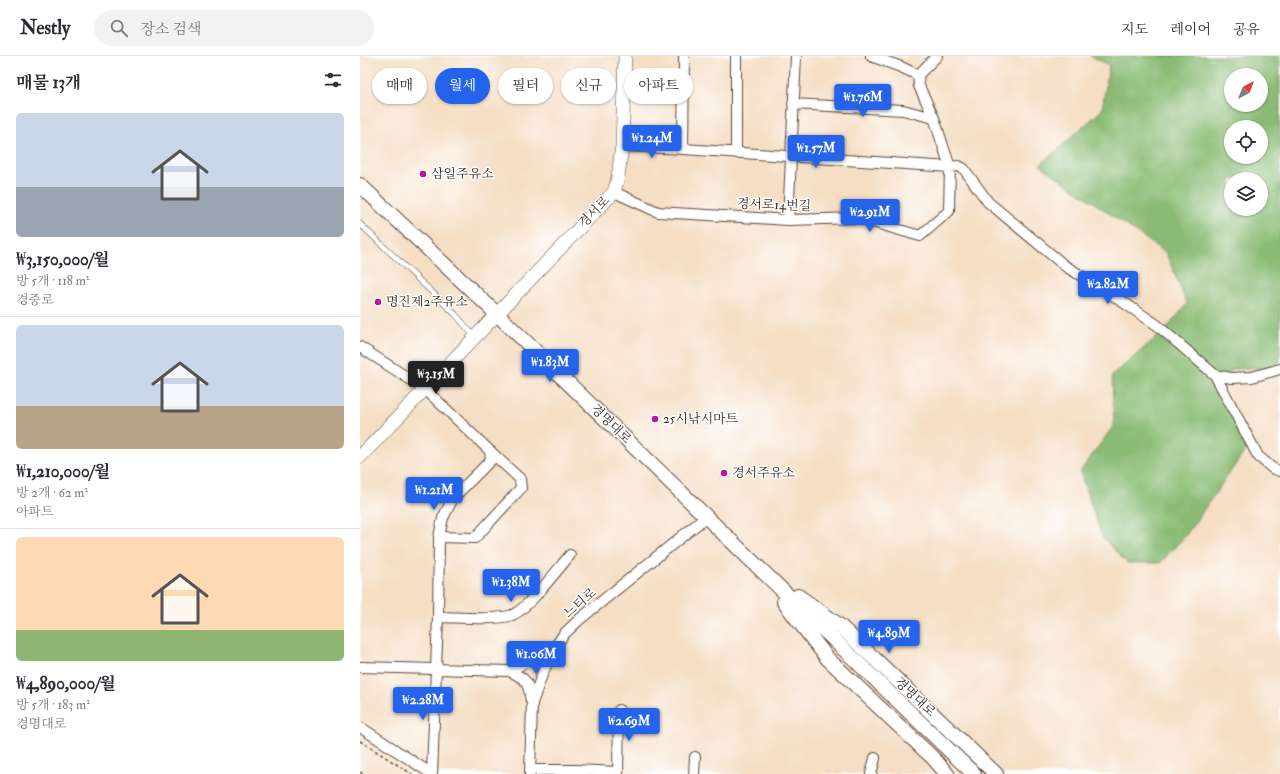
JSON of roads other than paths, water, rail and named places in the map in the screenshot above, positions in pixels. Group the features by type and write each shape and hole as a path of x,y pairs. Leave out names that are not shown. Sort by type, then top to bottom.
{"main road":[{"name":"경명대로","path":"360,185 497,314 974,774"},
{"name":"경명대로","path":"756,565 828,659 933,758 947,774"},
{"name":"경명대로","path":"756,565 840,626 996,774"}],"street":[{"name":"경서로","path":"360,457 614,192 618,177 622,146 625,56"},
{"path":"683,149 684,56"},
{"path":"736,56 736,153"},
{"path":"788,220 796,56"},
{"path":"871,56 918,75 938,56"},
{"name":"경서로14번길","path":"614,192 658,212 788,220 859,218 920,236 949,211 950,167 934,118 919,86 918,75"},
{"path":"793,104 903,110 934,118"},
{"path":"622,146 950,167 959,166 964,169 988,202 1065,266 1105,290 1157,325 1215,375 1258,456 1272,468 1280,471"},
{"path":"360,347 425,389 520,479 521,488 475,538 439,537"},
{"path":"1215,375 1231,378 1252,377 1280,369"},
{"path":"432,774 438,617 439,537 443,518 453,498 491,460 490,451"},
{"name":"느티로","path":"360,667 509,671 555,647 564,634 580,619 706,517"},
{"path":"438,617 498,618 512,615 521,610 534,597 570,556"},
{"path":"532,703 543,672 555,647"},
{"path":"509,671 522,676 527,682 532,703 530,772 575,770 618,773 619,710"},
{"path":"360,727 432,774"},
{"path":"694,774 696,757"},
{"path":"871,774 875,758"}],"lane":[{"path":"360,224 455,314 475,337"}],"place":[{"name":"삼일주유소","path":"423,174"},
{"name":"명진제2주유소","path":"378,302"},
{"name":"25시낚시마트","path":"655,419"},
{"name":"경서주유소","path":"724,473"}]}
